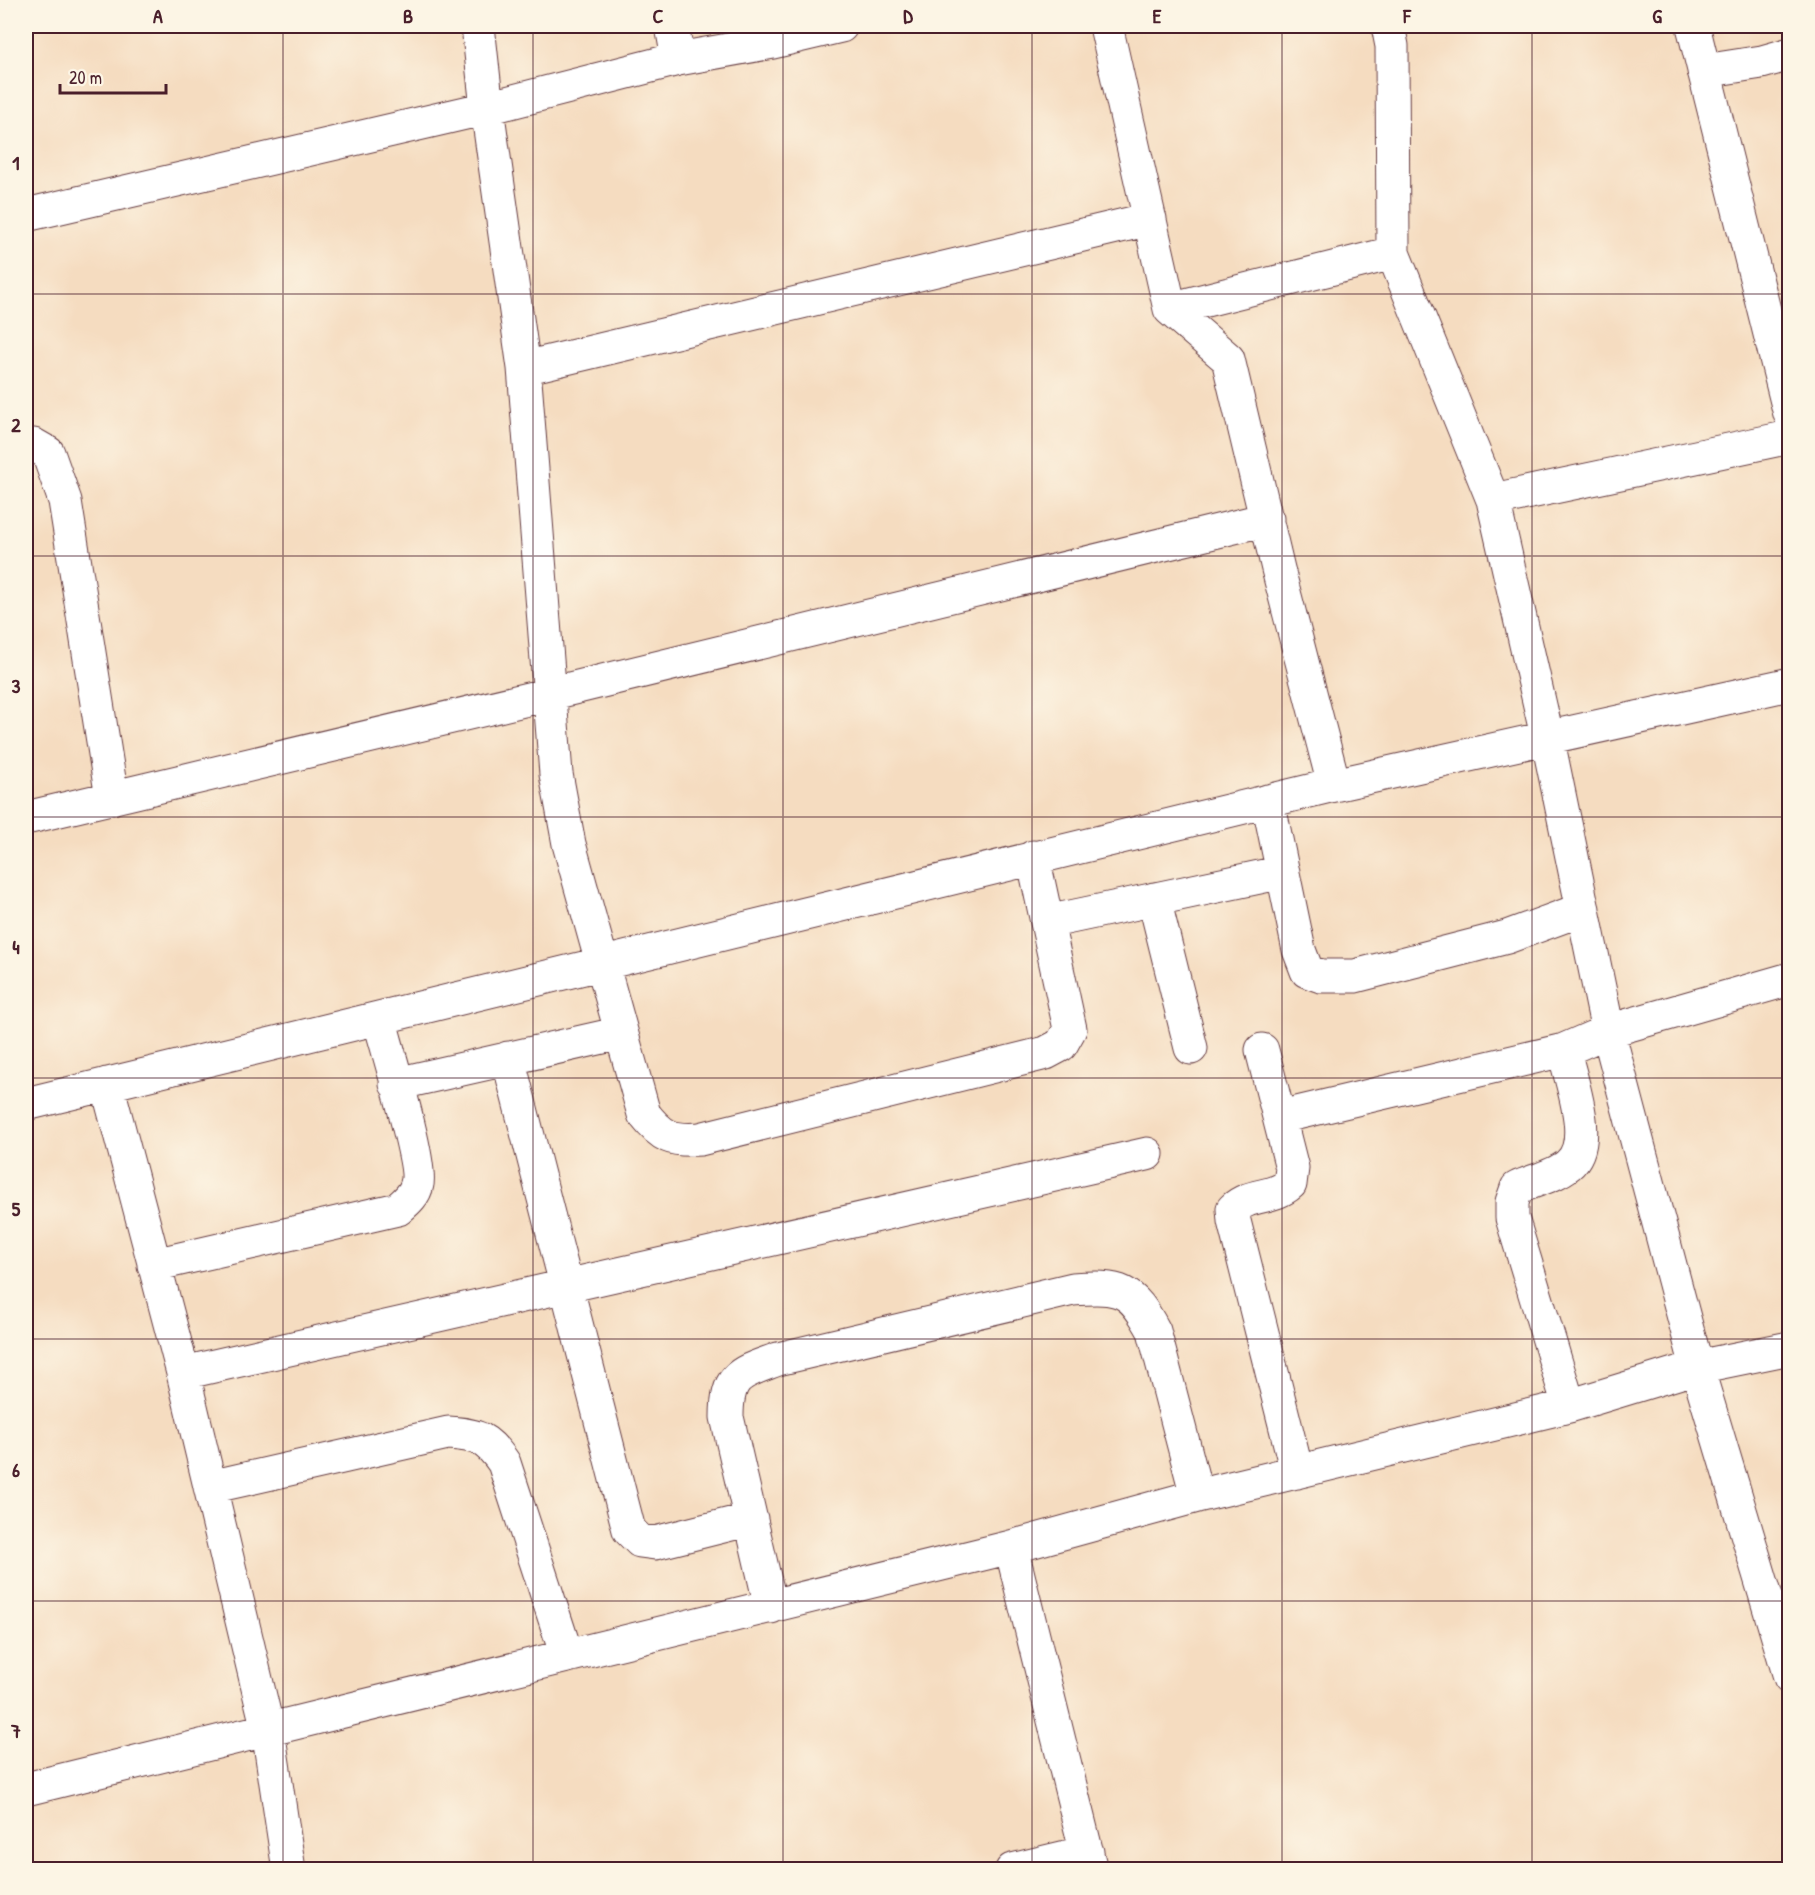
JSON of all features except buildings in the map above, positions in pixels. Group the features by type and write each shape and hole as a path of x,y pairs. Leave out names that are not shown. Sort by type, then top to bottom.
{"street":[{"path":"478,26 487,108 524,368 549,694 560,794 569,844 600,964 644,1114 657,1131 678,1140 700,1139 1046,1053 1060,1045 1070,1029 1033,857"},
{"path":"672,26 678,59"},
{"path":"26,215 487,108 678,59 774,42 841,26"},
{"path":"1106,26 1170,309 1228,359 1278,569 1334,785"},
{"path":"1388,26 1392,46 1393,253 1493,500 1547,736 1608,1030 1697,1366 1790,1677"},
{"path":"1693,26 1790,414"},
{"path":"1704,71 1762,62 1790,54"},
{"path":"524,368 1150,219"},
{"path":"1170,309 1393,253"},
{"path":"1493,500 1790,437"},
{"path":"26,444 34,445 48,453 65,501 112,798"},
{"path":"26,818 549,694 1267,519"},
{"path":"26,1104 1334,785 1790,684"},
{"path":"1268,801 1299,950 1307,971 1321,976 1355,976 1496,940 1583,909"},
{"path":"1047,922 1283,872"},
{"path":"1155,899 1191,1048"},
{"path":"1280,1117 1564,1050 1608,1030 1790,979"},
{"path":"154,1266 398,1209 411,1198 418,1183 414,1154 379,1018"},
{"path":"396,1084 621,1034"},
{"path":"1262,1050 1292,1168 1290,1184 1281,1193 1242,1201 1233,1209 1234,1221 1297,1472"},
{"path":"1564,1050 1582,1131 1579,1152 1568,1166 1517,1188 1512,1202 1512,1218 1569,1406"},
{"path":"508,1058 629,1530 640,1541 655,1543 751,1519"},
{"path":"107,1084 183,1373 268,1730 289,1869"},
{"path":"183,1373 1147,1154"},
{"path":"771,1606 727,1417 727,1393 740,1374 778,1359 1073,1289 1091,1288 1125,1292 1141,1306 1154,1331 1197,1497"},
{"path":"26,1789 1011,1547 1197,1497 1569,1406 1697,1366 1790,1348"},
{"path":"210,1487 448,1434 471,1435 491,1443 504,1462 567,1656"},
{"path":"1011,1547 1089,1861 1012,1869"}]}
